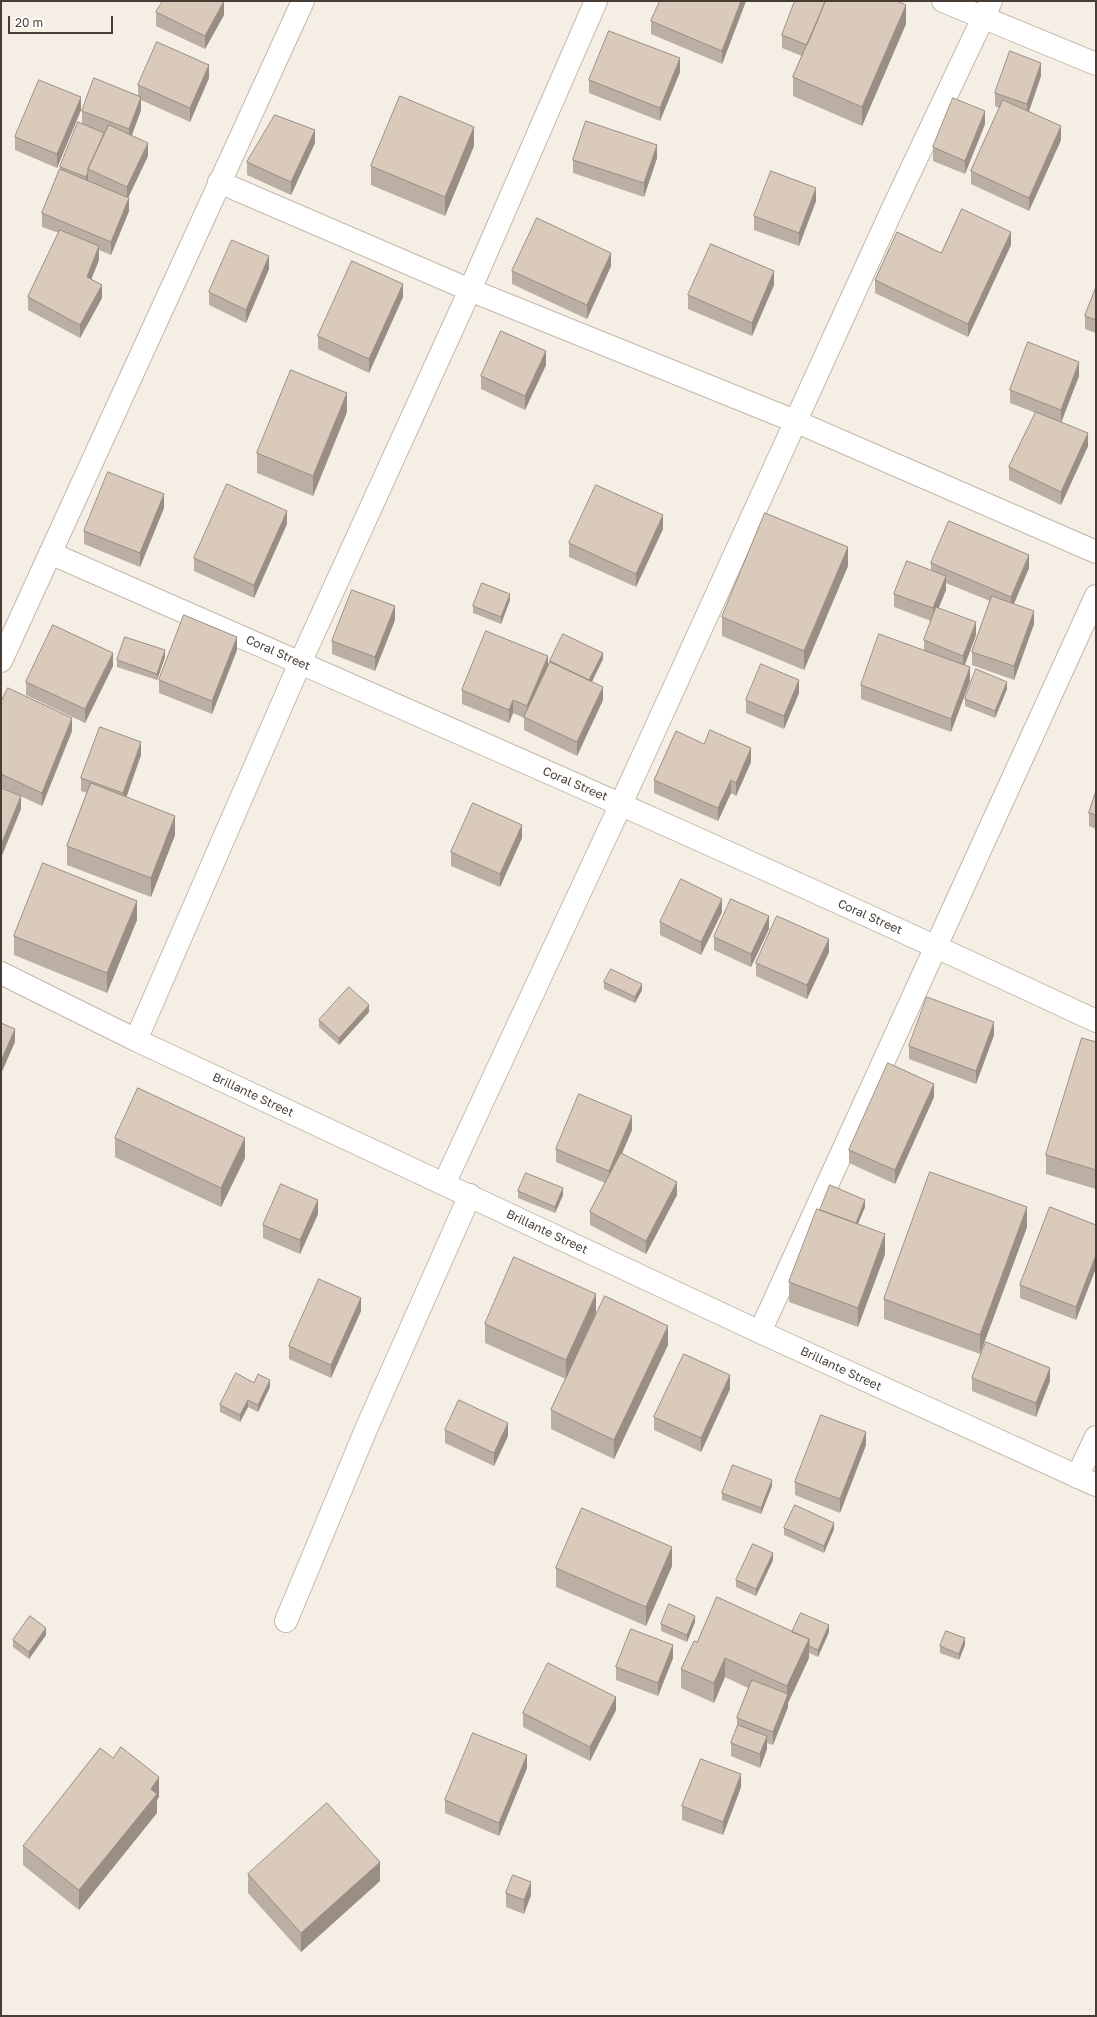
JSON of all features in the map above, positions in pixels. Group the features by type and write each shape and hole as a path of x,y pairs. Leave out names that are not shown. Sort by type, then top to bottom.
{"street":[{"path":"1,661 303,1"},
{"path":"136,1040 300,663 470,290 596,1"},
{"path":"943,1 988,9 1096,64"},
{"path":"444,1184 797,422 892,210 988,9"},
{"path":"219,182 470,290 797,422 1096,552"},
{"name":"Coral Street","path":"50,553 621,804 1096,1021"},
{"path":"760,1332 1096,596"},
{"name":"Brillante Street","path":"1,973 136,1040 760,1332 1087,1481"},
{"path":"286,1621 367,1427 470,1195"},
{"path":"1087,1481 1096,1438"}],"building":[{"path":"163,1 224,1 205,36 156,12"},
{"path":"660,1 741,1 722,51 651,21"},
{"path":"795,1 825,1 807,45 782,35"},
{"path":"826,1 897,1 906,5 862,107 793,77"},
{"path":"609,31 680,58 660,108 589,80"},
{"path":"157,42 209,65 190,108 138,85"},
{"path":"1010,51 1041,63 1027,104 995,93"},
{"path":"94,78 141,97 129,129 82,111"},
{"path":"39,80 81,97 57,154 15,137"},
{"path":"400,96 474,127 445,197 371,166"},
{"path":"953,98 985,111 965,161 933,147"},
{"path":"1003,100 1061,126 1029,198 971,171"},
{"path":"275,115 315,130 291,182 247,162"},
{"path":"586,121 657,145 644,183 573,160"},
{"path":"78,122 104,133 86,177 60,167"},
{"path":"109,125 148,143 127,187 88,169"},
{"path":"60,169 129,198 111,242 42,213"},
{"path":"771,171 816,188 799,233 754,216"},
{"path":"962,209 1011,232 968,324 875,280 897,232 941,253"},
{"path":"537,218 611,253 587,305 512,271"},
{"path":"60,230 99,246 87,277 102,285 80,325 28,297"},
{"path":"232,240 269,256 246,310 209,292"},
{"path":"711,244 774,271 752,323 688,295"},
{"path":"352,261 403,284 369,359 318,336"},
{"path":"1096,287 1096,320 1085,316"},
{"path":"501,331 546,351 525,396 481,376"},
{"path":"1028,342 1079,362 1061,410 1010,390"},
{"path":"291,370 347,393 313,476 257,453"},
{"path":"1036,412 1088,433 1061,492 1009,467"},
{"path":"108,472 164,494 140,553 84,531"},
{"path":"227,484 287,511 254,585 194,558"},
{"path":"596,485 663,515 636,574 569,543"},
{"path":"765,513 848,547 804,651 722,617"},
{"path":"949,521 1029,555 1011,597 931,563"},
{"path":"907,561 946,576 933,608 894,594"},
{"path":"482,583 510,594 501,617 473,606"},
{"path":"352,590 395,606 375,657 332,641"},
{"path":"992,596 1034,611 1014,666 972,652"},
{"path":"936,607 976,622 963,656 924,640"},
{"path":"184,615 237,637 212,701 159,680"},
{"path":"53,625 113,653 85,709 26,682"},
{"path":"486,631 548,656 527,706 513,700 509,710 462,690"},
{"path":"563,634 603,653 589,680 550,661"},
{"path":"879,634 970,667 951,719 861,685"},
{"path":"125,637 165,650 157,674 117,660"},
{"path":"550,662 603,687 577,742 524,717"},
{"path":"761,664 799,680 784,716 746,700"},
{"path":"976,669 1007,682 995,711 965,699"},
{"path":"8,688 72,718 42,793 1,774 1,702"},
{"path":"100,727 141,742 123,793 81,778"},
{"path":"710,730 751,748 736,783 731,780 718,808 654,780 676,731 704,744"},
{"path":"91,783 175,816 151,878 67,846"},
{"path":"1,788 21,796 1,845"},
{"path":"1096,791 1096,815 1089,813"},
{"path":"473,803 522,825 500,874 451,852"},
{"path":"43,863 137,901 107,973 14,936"},
{"path":"681,879 722,899 701,942 660,922"},
{"path":"731,899 769,916 751,954 714,937"},
{"path":"777,916 829,939 807,985 756,963"},
{"path":"611,969 642,984 635,997 604,982"},
{"path":"349,987 369,1005 339,1038 319,1020"},
{"path":"927,997 994,1022 976,1071 909,1046"},
{"path":"1,1023 15,1029 1,1061"},
{"path":"1082,1038 1096,1042 1096,1170 1046,1155"},
{"path":"888,1063 934,1084 895,1170 849,1150"},
{"path":"138,1088 245,1138 221,1188 115,1138"},
{"path":"579,1094 632,1116 609,1171 556,1149"},
{"path":"621,1153 677,1182 646,1241 590,1212"},
{"path":"930,1172 1027,1207 980,1335 884,1299"},
{"path":"526,1173 563,1188 555,1207 518,1191"},
{"path":"281,1184 318,1200 300,1240 263,1225"},
{"path":"830,1185 865,1200 856,1223 820,1210"},
{"path":"1050,1207 1096,1225 1096,1255 1076,1307 1020,1285"},
{"path":"817,1209 885,1234 858,1308 789,1282"},
{"path":"514,1257 596,1294 566,1360 485,1324"},
{"path":"319,1279 361,1298 331,1365 289,1346"},
{"path":"605,1296 668,1326 614,1440 551,1410"},
{"path":"986,1342 1050,1368 1036,1403 972,1378"},
{"path":"684,1354 730,1375 701,1438 654,1417"},
{"path":"236,1373 254,1383 258,1374 270,1380 258,1405 248,1400 240,1415 220,1405"},
{"path":"459,1400 508,1423 494,1453 445,1430"},
{"path":"821,1415 866,1432 840,1499 795,1482"},
{"path":"733,1465 772,1480 761,1508 722,1493"},
{"path":"795,1505 834,1523 824,1546 784,1528"},
{"path":"582,1508 672,1547 646,1607 556,1568"},
{"path":"753,1544 773,1553 756,1589 736,1580"},
{"path":"717,1597 809,1639 787,1686 725,1658 714,1683 681,1669 694,1641 697,1642"},
{"path":"669,1604 695,1616 687,1635 661,1624"},
{"path":"801,1613 829,1625 818,1650 809,1646 809,1639 792,1632"},
{"path":"30,1616 46,1628 29,1652 13,1640"},
{"path":"631,1629 673,1645 658,1683 616,1667"},
{"path":"946,1631 965,1638 959,1654 940,1646"},
{"path":"548,1663 616,1697 590,1747 523,1713"},
{"path":"752,1680 788,1694 773,1732 737,1718"},
{"path":"738,1725 767,1736 760,1754 731,1743"},
{"path":"473,1733 527,1755 499,1823 445,1800"},
{"path":"121,1747 159,1777 151,1789 157,1794 79,1890 23,1846 100,1748 113,1758"},
{"path":"701,1759 741,1774 723,1822 682,1806"},
{"path":"327,1803 380,1862 301,1933 248,1874"},
{"path":"513,1875 531,1882 524,1900 506,1893"}]}
